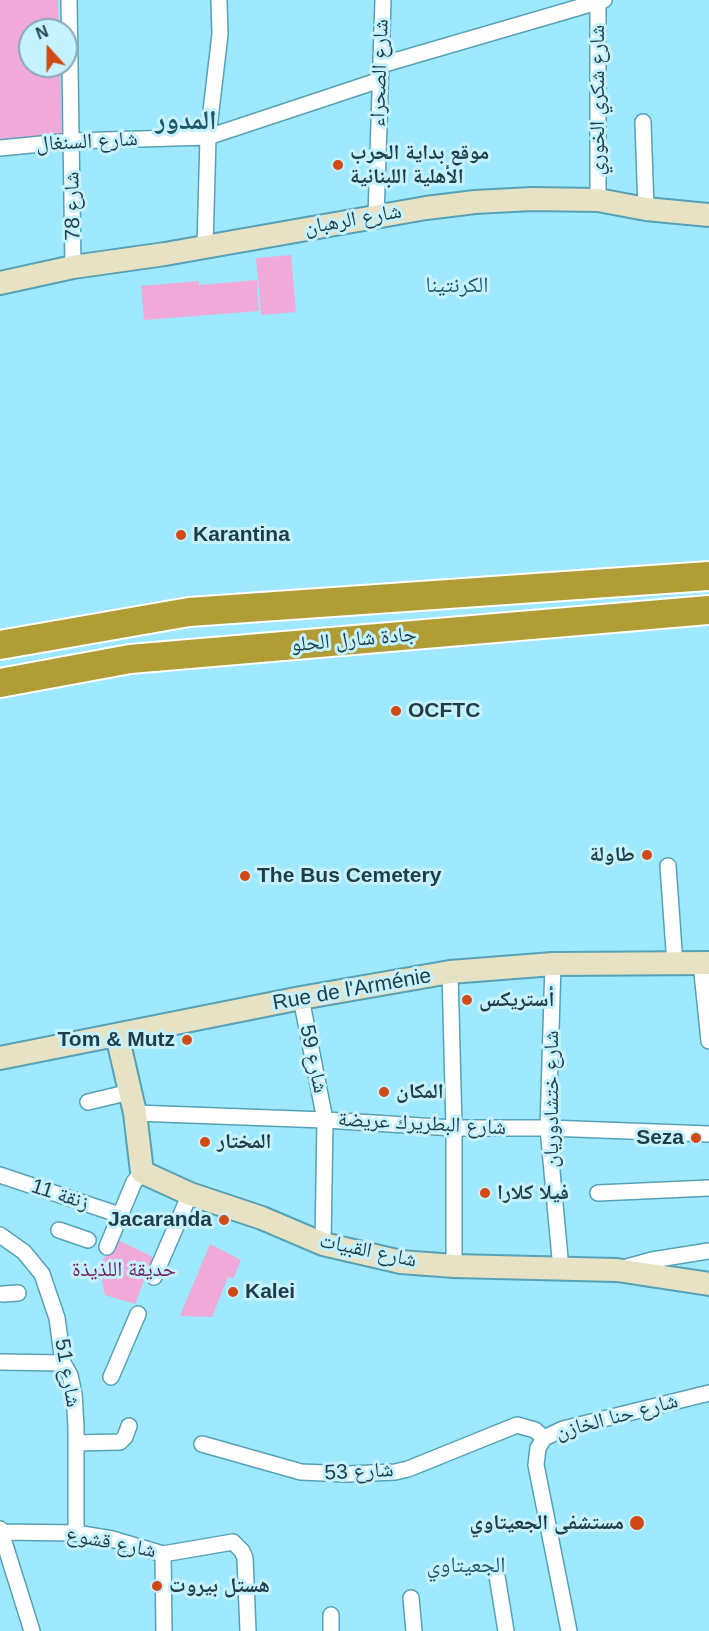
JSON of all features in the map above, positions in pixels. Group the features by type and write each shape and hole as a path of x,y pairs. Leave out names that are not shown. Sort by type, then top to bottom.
{"highway":[{"name":"جادة شارل الحلو","path":"0,645 189,612 709,576"},
{"name":"جادة شارل الحلو","path":"0,683 130,659 709,610"}],"street":[{"name":"شارع 78","path":"69,0 73,267"},
{"path":"205,247 208,137 220,34 219,0"},
{"name":"شارع الصحراء","path":"376,217 382,0"},
{"name":"شارع السنغال","path":"0,148 72,141 208,137 381,73 600,0"},
{"name":"شارع شكري الخوري","path":"598,200 600,0"},
{"path":"643,122 646,209"},
{"name":"شارع الرهبان","path":"0,283 73,267 205,247 426,208 475,202 532,199 598,200 646,209 709,215"},
{"path":"668,866 675,964"},
{"path":"705,963 709,1041"},
{"name":"Rue de l'Arménie","path":"0,1058 301,998 450,972 554,964 705,963"},
{"name":"شارع ختشادوريان","path":"554,964 548,1128 561,1269"},
{"path":"450,972 454,1128 454,1266"},
{"name":"شارع 59","path":"301,998 326,1120 323,1244"},
{"path":"107,1247 134,1182 142,1172 133,1102 117,1035"},
{"name":"شارع البطريرك عريضة","path":"88,1102 133,1102 326,1120 454,1128 548,1128 709,1134"},
{"name":"شارع القبيات","path":"142,1172 190,1194 262,1218 323,1244 401,1262 454,1266 617,1270 709,1284"},
{"name":"زنقة 11","path":"0,1175 120,1215"},
{"path":"598,1193 709,1188"},
{"path":"154,1277 190,1194"},
{"path":"59,1230 88,1240"},
{"name":"شارع 51","path":"0,1235 24,1252 42,1274 57,1318 63,1363 70,1375 74,1394 76,1533"},
{"path":"617,1270 652,1260 709,1251"},
{"path":"111,1377 138,1314"},
{"path":"0,1362 63,1363"},
{"name":"شارع حنا الخازن","path":"569,1631 536,1465 537,1448 544,1438 563,1429 709,1393"},
{"name":"شارع 53","path":"202,1444 301,1472 348,1474 395,1472 408,1469 517,1425 536,1430 544,1438"},
{"path":"76,1443 116,1443 123,1440 129,1426"},
{"path":"1,1531 32,1631"},
{"name":"شارع قشوع","path":"1,1531 76,1533 112,1539 163,1554 233,1542 245,1558 248,1631"},
{"path":"163,1554 164,1631"},
{"path":"497,1576 506,1631"},
{"path":"411,1598 414,1631"}],"green space":[{"path":"0,0 58,0 59,18 18,18 18,78 60,78 62,135 0,139"},
{"path":"291,255 296,312 261,315 256,258"},
{"path":"257,280 259,311 144,320 141,286 199,281 199,285"},
{"name":"حديقة اللذيذة","path":"116,1239 153,1257 135,1304 105,1295 99,1266"},
{"path":"210,1244 241,1260 233,1279 228,1277 212,1317 180,1316"}],"place":[{"name":"موقع بداية الحرب الأهلية اللبنانية","path":"338,165"},
{"name":"Karantina","path":"181,535"},
{"name":"OCFTC","path":"396,711"},
{"name":"طاولة","path":"647,855"},
{"name":"The Bus Cemetery","path":"245,876"},
{"name":"أستريكس","path":"467,1000"},
{"name":"Tom & Mutz","path":"187,1040"},
{"name":"المكان","path":"384,1092"},
{"name":"Seza","path":"696,1138"},
{"name":"المختار","path":"205,1142"},
{"name":"فيلا كلارا","path":"485,1193"},
{"name":"Jacaranda","path":"224,1220"},
{"name":"Kalei","path":"233,1292"},
{"name":"مستشفى الجعيتاوي","path":"637,1523"},
{"name":"هستل بيروت","path":"157,1586"}],"district":[{"name":"المدور","path":"186,122"},
{"name":"الكرنتينا","path":"457,286"},
{"name":"الجعيتاوي","path":"466,1566"}]}
